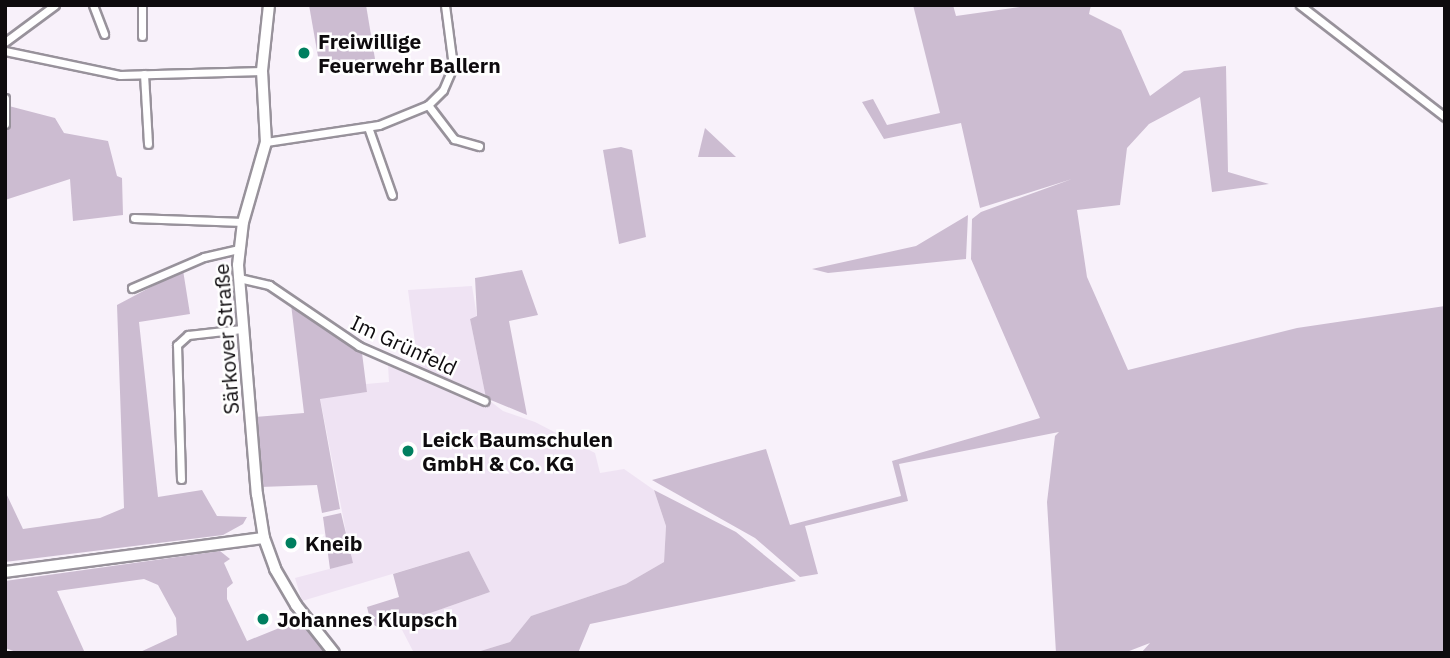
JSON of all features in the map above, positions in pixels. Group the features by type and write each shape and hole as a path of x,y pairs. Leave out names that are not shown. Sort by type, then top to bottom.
{"main road":[{"name":"Särkover Straße","path":"269,5 262,71 266,142 243,222 239,249 242,329 264,538 287,592 334,653"},
{"path":"5,572 264,538"}],"street":[{"path":"5,42 55,5"},
{"path":"93,5 104,34"},
{"path":"142,5 142,36"},
{"path":"266,142 368,127 428,105 443,90 453,66 446,5"},
{"path":"1300,5 1335,35 1445,117"},
{"path":"5,51 110,74 262,71"},
{"path":"144,75 148,144"},
{"path":"5,97 5,124"},
{"path":"428,105 454,139 479,146"},
{"path":"368,127 392,195"},
{"path":"134,218 243,222"},
{"path":"132,288 204,257 239,249"},
{"name":"Im Grünfeld","path":"239,278 269,285 359,346 485,401"},
{"path":"181,479 177,345 188,335 242,329"}],"shaded area":[{"path":"309,5 366,5 375,59 320,68"},
{"path":"913,5 953,5 956,16 1034,5 1091,5 1089,14 1121,30 1150,96 1184,71 1226,66 1228,172 1269,184 1212,192 1200,97 1149,124 1127,148 1120,205 1077,210 1087,277 1128,370 1297,328 1445,306 1445,653 1141,653 1150,643 1124,653 1056,653 1047,502 1055,436 1059,432 899,464 908,501 805,526 818,574 800,577 755,538 652,480 766,449 790,525 901,496 892,461 1040,418 971,259 972,219 981,212 1072,179 980,208 961,123 884,139 862,102 873,99 887,125 940,113"},
{"path":"5,105 55,118 64,133 108,141 117,176 122,178 123,215 73,221 70,179 5,200"},
{"path":"705,128 736,157 698,157"},
{"path":"621,147 632,150 646,237 619,244 603,150"},
{"path":"968,215 966,259 828,273 812,269 916,246"},
{"path":"183,270 190,314 139,322 158,497 202,490 217,516 247,517 243,524 223,535 5,562 5,491 23,529 100,518 124,508 117,305"},
{"path":"522,270 538,315 509,321 527,415 486,398 470,319 477,316 475,278"},
{"name":"Leick Baumschulen GmbH & Co. KG","path":"472,286 477,317 470,319 486,398 503,411 535,422 595,453 600,473 624,469 654,490 666,526 664,562 626,584 531,616 510,642 474,653 414,653 399,624 490,592 469,551 302,601 295,578 352,563 320,398 367,392 366,384 389,382 388,365 400,366 399,359 418,365 408,290"},
{"path":"291,304 362,353 367,392 320,399 340,509 322,513 317,485 260,487 255,417 304,413"},
{"path":"654,490 736,532 796,581 590,624 578,653 474,653 510,642 531,616 626,584 664,562 666,526"},
{"path":"341,513 353,563 330,569 323,517"},
{"path":"220,551 230,559 224,563 233,583 227,588 227,599 247,641 299,620 326,653 138,653 177,635 176,618 158,585 144,579 57,591 85,653 19,653 5,648 5,581"},
{"path":"469,551 490,592 399,624 379,628 371,623 367,607 399,597 393,574"}],"place":[{"name":"Freiwillige Feuerwehr Ballern","path":"304,53"},
{"name":"Leick Baumschulen GmbH & Co. KG","path":"408,451"},
{"name":"Kneib","path":"291,543"},
{"name":"Johannes Klupsch","path":"263,619"}]}
